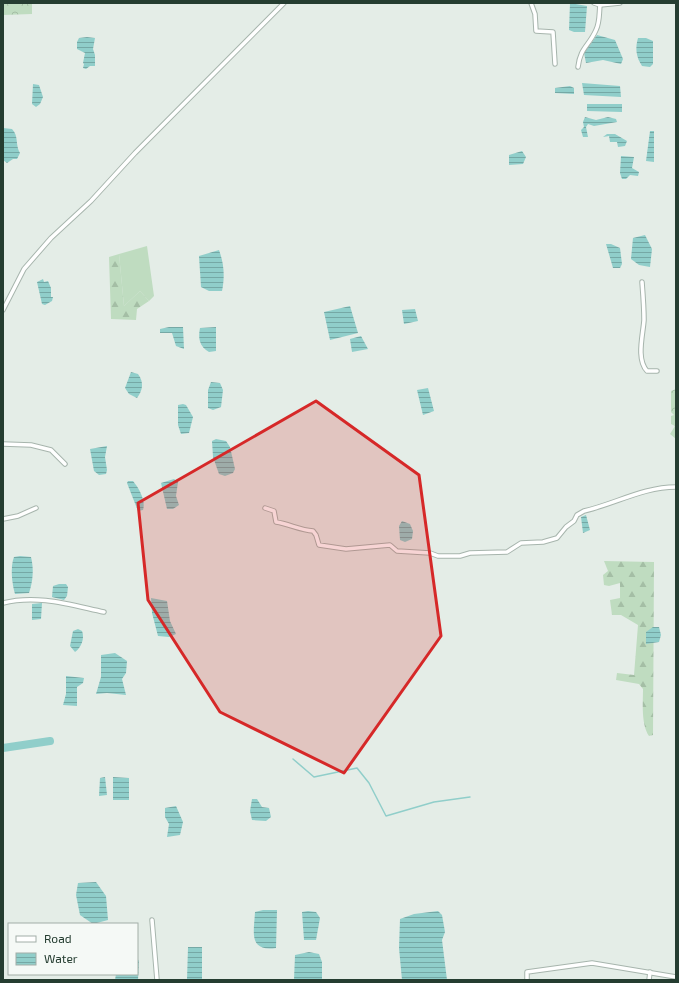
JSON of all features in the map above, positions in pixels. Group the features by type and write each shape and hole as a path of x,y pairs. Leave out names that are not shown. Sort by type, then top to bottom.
{"street":[{"path":"3,310 24,269 51,238 91,201 135,153 284,3"},
{"path":"531,3 535,14 536,31 554,32 555,64"},
{"path":"594,3 600,5 620,3"},
{"path":"578,68 580,55 596,30 600,5"},
{"path":"642,282 644,319 641,342 644,367 647,371 657,371"},
{"path":"3,444 31,445 51,450 65,464"},
{"path":"265,508 274,511 276,522 289,524 302,530 313,531 319,545 346,549 386,544 390,545 397,551 430,553 438,556 460,556 470,553 507,552 521,543 543,542 557,538 566,527 574,521 577,515 584,511 640,492 664,486 676,487"},
{"path":"3,519 18,516 36,508"},
{"path":"3,603 12,601 46,600 104,612"},
{"path":"152,920 157,980"},
{"path":"527,980 527,972 592,963 676,977"},
{"path":"649,980 650,972"}],"highlighted area":[{"path":"316,401 419,475 441,636 344,773 220,712 148,600 138,503"}],"green space":[{"path":"3,3 32,3 32,14 3,15"},
{"path":"147,246 154,296 149,301 140,291 124,306 119,254"},
{"path":"119,254 124,306 140,291 149,301 137,309 136,320 111,319 109,257"},
{"path":"676,389 676,439 670,434 675,426 671,424 671,416 674,415 671,412 671,391"},
{"path":"604,561 654,562 653,735 649,736 646,731 643,713 643,689 639,684 616,680 617,673 634,675 638,625 621,615 612,615 610,600 620,598 620,583 609,586 604,585 603,575 608,571"}],"water":[{"path":"570,3 587,6 585,32 574,32 569,30"},
{"path":"597,35 615,40 623,59 621,64 603,60 586,63 584,53"},
{"path":"79,38 95,38 93,49 95,55 95,66 90,66 86,69 83,68 85,53 77,49 77,42"},
{"path":"638,38 646,38 653,41 653,64 650,67 642,66 638,59 636,49"},
{"path":"582,83 620,86 621,97 584,95"},
{"path":"33,84 39,85 43,97 40,104 36,107 32,104"},
{"path":"570,86 574,88 574,94 555,93 555,88"},
{"path":"587,104 622,104 622,112 587,111"},
{"path":"585,117 596,120 608,117 616,119 617,122 594,126 588,124 586,127 588,137 583,137 581,130 584,127 583,122"},
{"path":"3,128 12,129 20,153 17,159 13,159 7,163 3,160"},
{"path":"650,131 654,131 654,162 646,161"},
{"path":"607,134 615,134 627,141 625,146 618,147 617,142 610,142 609,136 603,137"},
{"path":"522,151 526,157 523,164 509,165 509,155"},
{"path":"621,156 634,157 632,168 639,172 638,176 630,175 626,179 622,179 620,173"},
{"path":"645,235 652,249 650,267 639,265 631,259 633,238"},
{"path":"606,244 611,244 620,248 622,264 620,268 613,268"},
{"path":"219,250 224,270 222,291 209,291 201,287 199,256"},
{"path":"43,279 44,282 48,281 51,288 51,297 53,297 52,301 45,305 42,304 37,282"},
{"path":"350,306 358,333 330,340 324,312"},
{"path":"415,309 418,321 404,324 402,310"},
{"path":"169,327 183,327 184,349 176,346 172,333 160,333 160,329"},
{"path":"216,327 216,351 209,352 200,342 200,328"},
{"path":"361,336 368,349 352,352 350,339"},
{"path":"131,372 138,374 142,383 141,392 137,398 129,394 125,388"},
{"path":"211,382 220,383 223,390 221,407 213,410 208,408 208,390"},
{"path":"428,388 434,411 423,415 417,390"},
{"path":"178,405 186,405 193,417 189,433 181,434 178,425"},
{"path":"216,439 226,441 230,447 235,469 233,473 225,476 219,474 213,457 212,441"},
{"path":"107,446 105,457 107,470 106,474 99,475 94,471 90,449"},
{"path":"174,479 178,482 176,496 179,505 173,509 167,509 161,483"},
{"path":"128,481 133,481 138,487 144,503 143,510 138,511 127,483"},
{"path":"586,515 590,530 583,533 581,517"},
{"path":"402,521 410,524 413,531 412,539 405,542 400,540 399,526"},
{"path":"14,557 31,557 33,566 32,580 29,593 15,594 12,581 12,566"},
{"path":"66,584 68,587 67,596 64,600 52,597 53,586"},
{"path":"151,598 167,601 170,621 176,634 169,637 158,636 152,613"},
{"path":"42,603 41,619 32,620 32,604"},
{"path":"653,627 659,627 661,635 659,642 646,644 646,632"},
{"path":"78,629 82,631 83,640 75,652 70,646 73,631"},
{"path":"115,653 127,661 126,673 122,679 126,695 107,693 96,694 101,677 101,655"},
{"path":"66,676 84,678 83,683 77,687 77,706 63,705 66,694"},
{"path":"105,777 107,795 99,796 100,778"},
{"path":"113,777 129,778 129,800 113,800"},
{"path":"252,799 257,799 262,807 269,808 271,817 266,821 252,820 250,811"},
{"path":"176,806 183,822 180,835 167,837 169,824 165,817 165,808"},
{"path":"96,882 106,896 108,920 92,923 80,915 76,895 78,883"},
{"path":"263,910 277,910 276,948 261,947 257,944 255,939 255,912"},
{"path":"438,911 442,915 445,932 442,940 447,980 402,980 399,948 400,919 414,914"},
{"path":"302,912 316,912 320,918 316,940 304,940"},
{"path":"188,947 202,947 202,980 187,980"},
{"path":"309,952 319,954 322,962 322,980 294,980 295,955"},
{"path":"138,960 139,961 138,980 115,980 116,975 138,975"}],"waterway":[{"path":"3,748 50,741"},
{"path":"293,759 314,777 357,768 369,783 386,816 434,802 470,797"}]}
